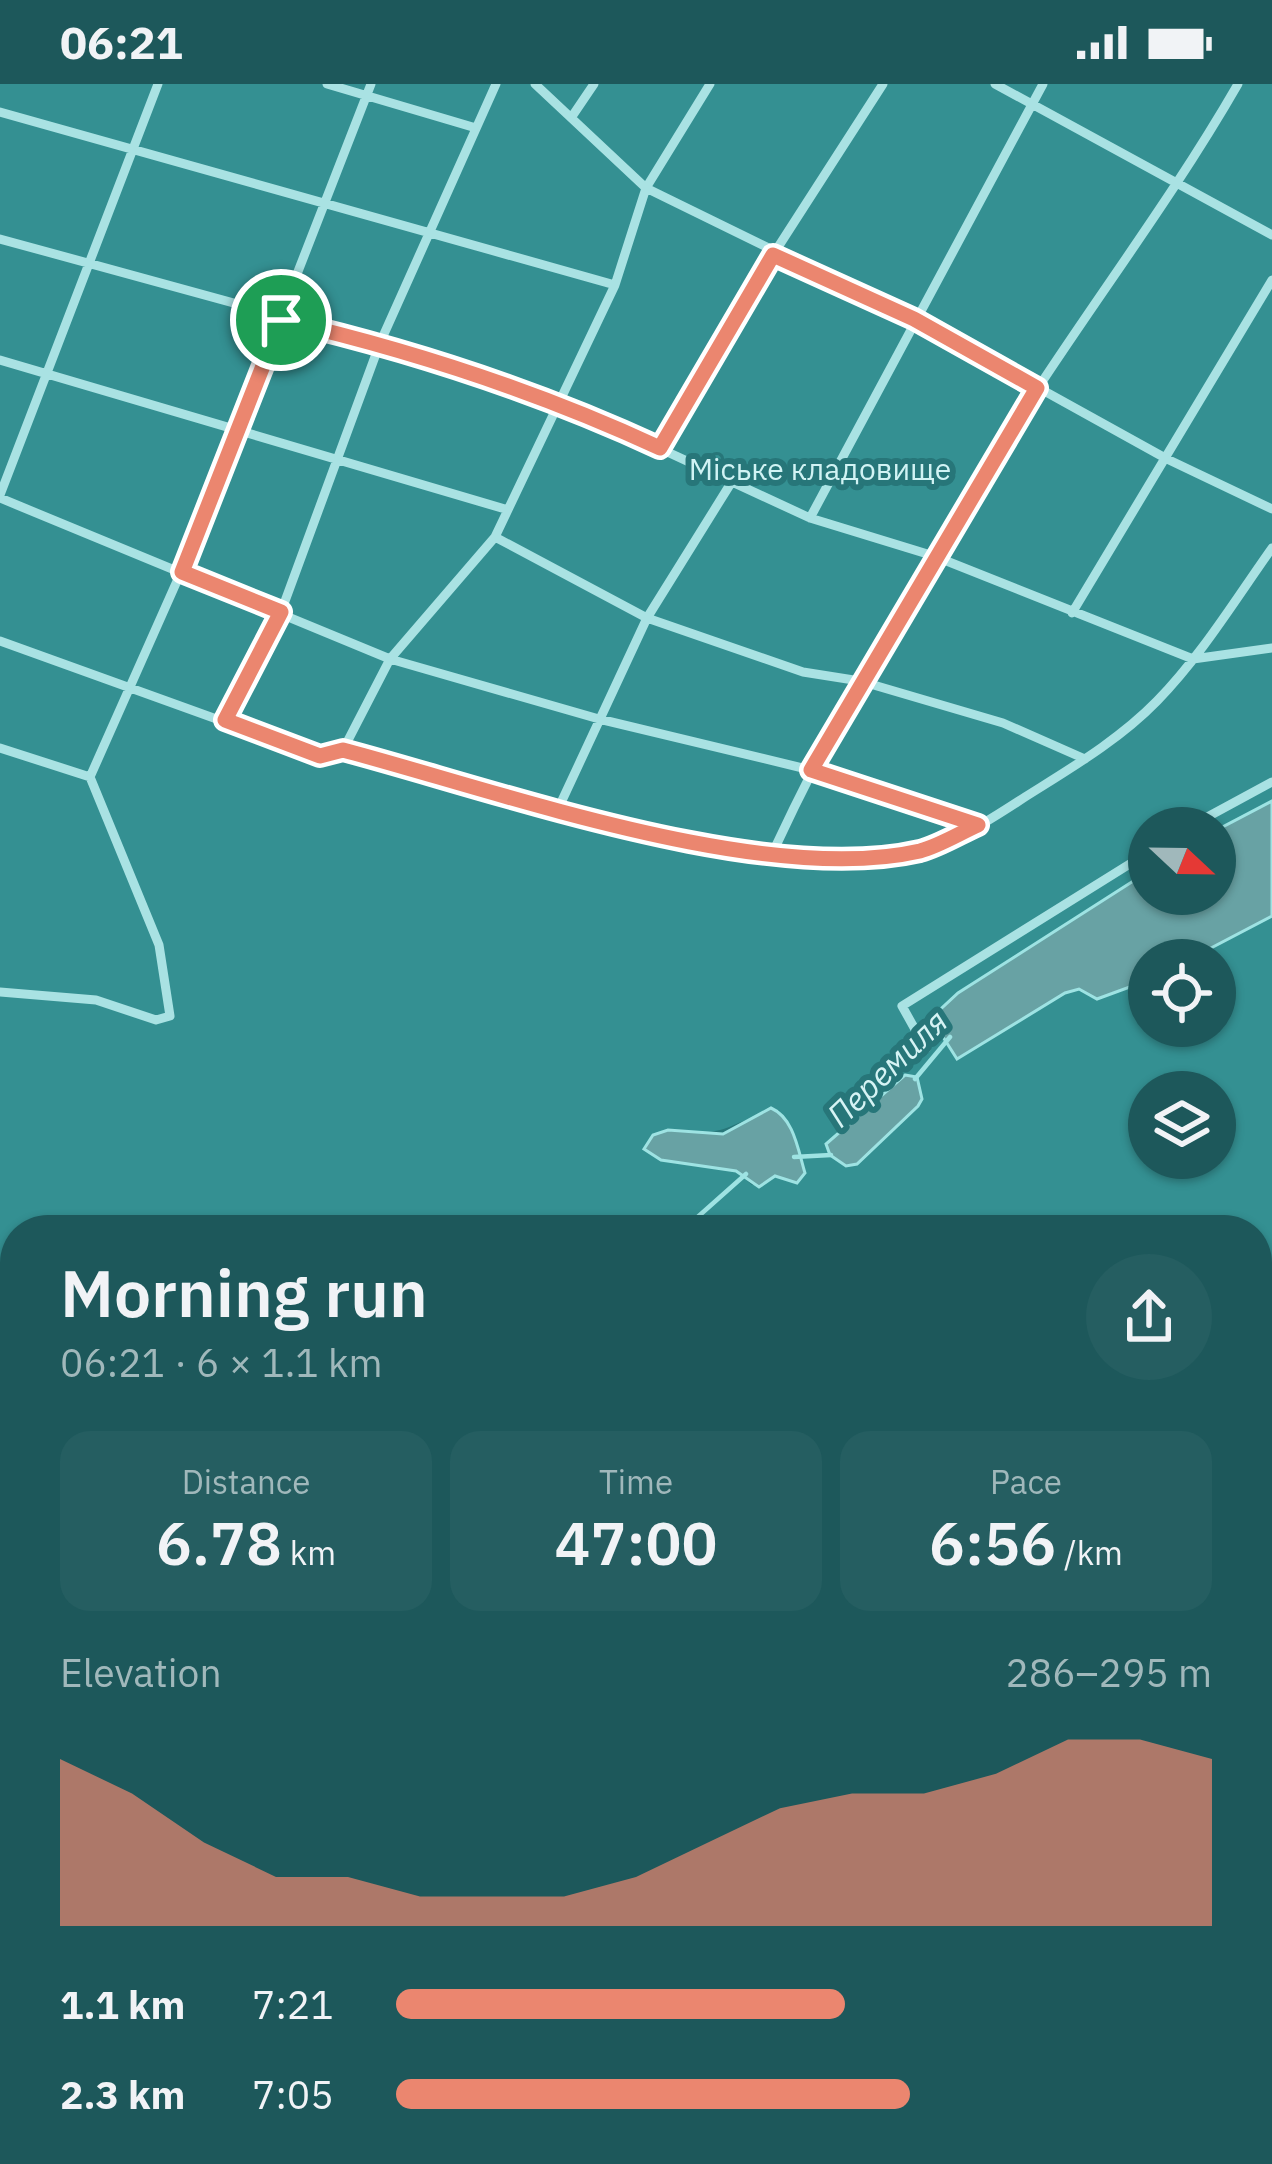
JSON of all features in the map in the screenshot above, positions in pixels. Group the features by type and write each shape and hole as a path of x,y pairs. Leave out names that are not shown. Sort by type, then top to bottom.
{"lane":[{"path":"158,84 44,371 0,496 390,659 599,719 811,770 978,825"},
{"path":"327,84 368,90 476,128"},
{"path":"225,720 281,612 380,343 496,84"},
{"path":"535,84 646,188 773,255 914,319 1167,459 1272,509"},
{"path":"573,115 594,84"},
{"path":"343,750 390,659 495,537 615,285 646,188 710,84"},
{"path":"660,448 773,255 883,84"},
{"path":"995,84 1272,235"},
{"path":"810,518 1043,84"},
{"path":"772,854 811,770 934,556 1037,388 1179,186 1238,84"},
{"path":"0,992 96,1000 156,1020 170,1016 159,945 90,777 182,572 368,90"},
{"path":"0,112 615,285"},
{"path":"0,239 281,320 380,343 554,405 566,405 810,518 934,556 1193,659 1272,648"},
{"path":"1072,613 1272,280"},
{"path":"0,360 505,509"},
{"path":"559,807 647,618 731,483"},
{"path":"495,537 647,618 803,672 860,681 1024,730 1085,759"},
{"path":"0,641 320,756 343,750 660,835 772,854 858,857 922,851 978,825 1085,759 1143,714 1193,659 1272,548"},
{"path":"0,748 90,777"},
{"path":"1225,807 1272,782"},
{"path":"926,1049 902,1006 1128,865"}],"green space":[{"name":"Міське кладовище","path":"0,84 1272,84 1272,1215 0,1215","holes":["779,1110 805,1172 797,1183 775,1176 752,1185 736,1171 661,1160 668,1130 717,1131"]}],"shaded area":[{"path":"1272,801 1272,916 1228,939 1128,939 1128,988 1097,999 1079,989 1065,993 957,1059 931,1018 958,993 1128,884 1128,915 1236,915 1236,820"},
{"path":"905,1075 917,1077 922,1099 918,1106 857,1164 846,1166 830,1155 826,1144"},
{"path":"771,1108 785,1119 794,1136 805,1173 797,1183 775,1176 759,1187 736,1171 661,1160 644,1149 653,1135 668,1130 723,1134"}],"waterway":[{"name":"Перемиля","path":"915,1079 950,1037"},
{"name":"Перемиля","path":"794,1157 831,1155"},
{"name":"Перемиля","path":"700,1215 746,1174"}],"route":[{"path":"773,255 914,319 1037,388 811,770 978,825 922,851 858,857 772,854 660,835 343,750 320,756 225,720 281,612 182,572 281,320 380,343 554,405 566,405 660,448 773,255"}]}
